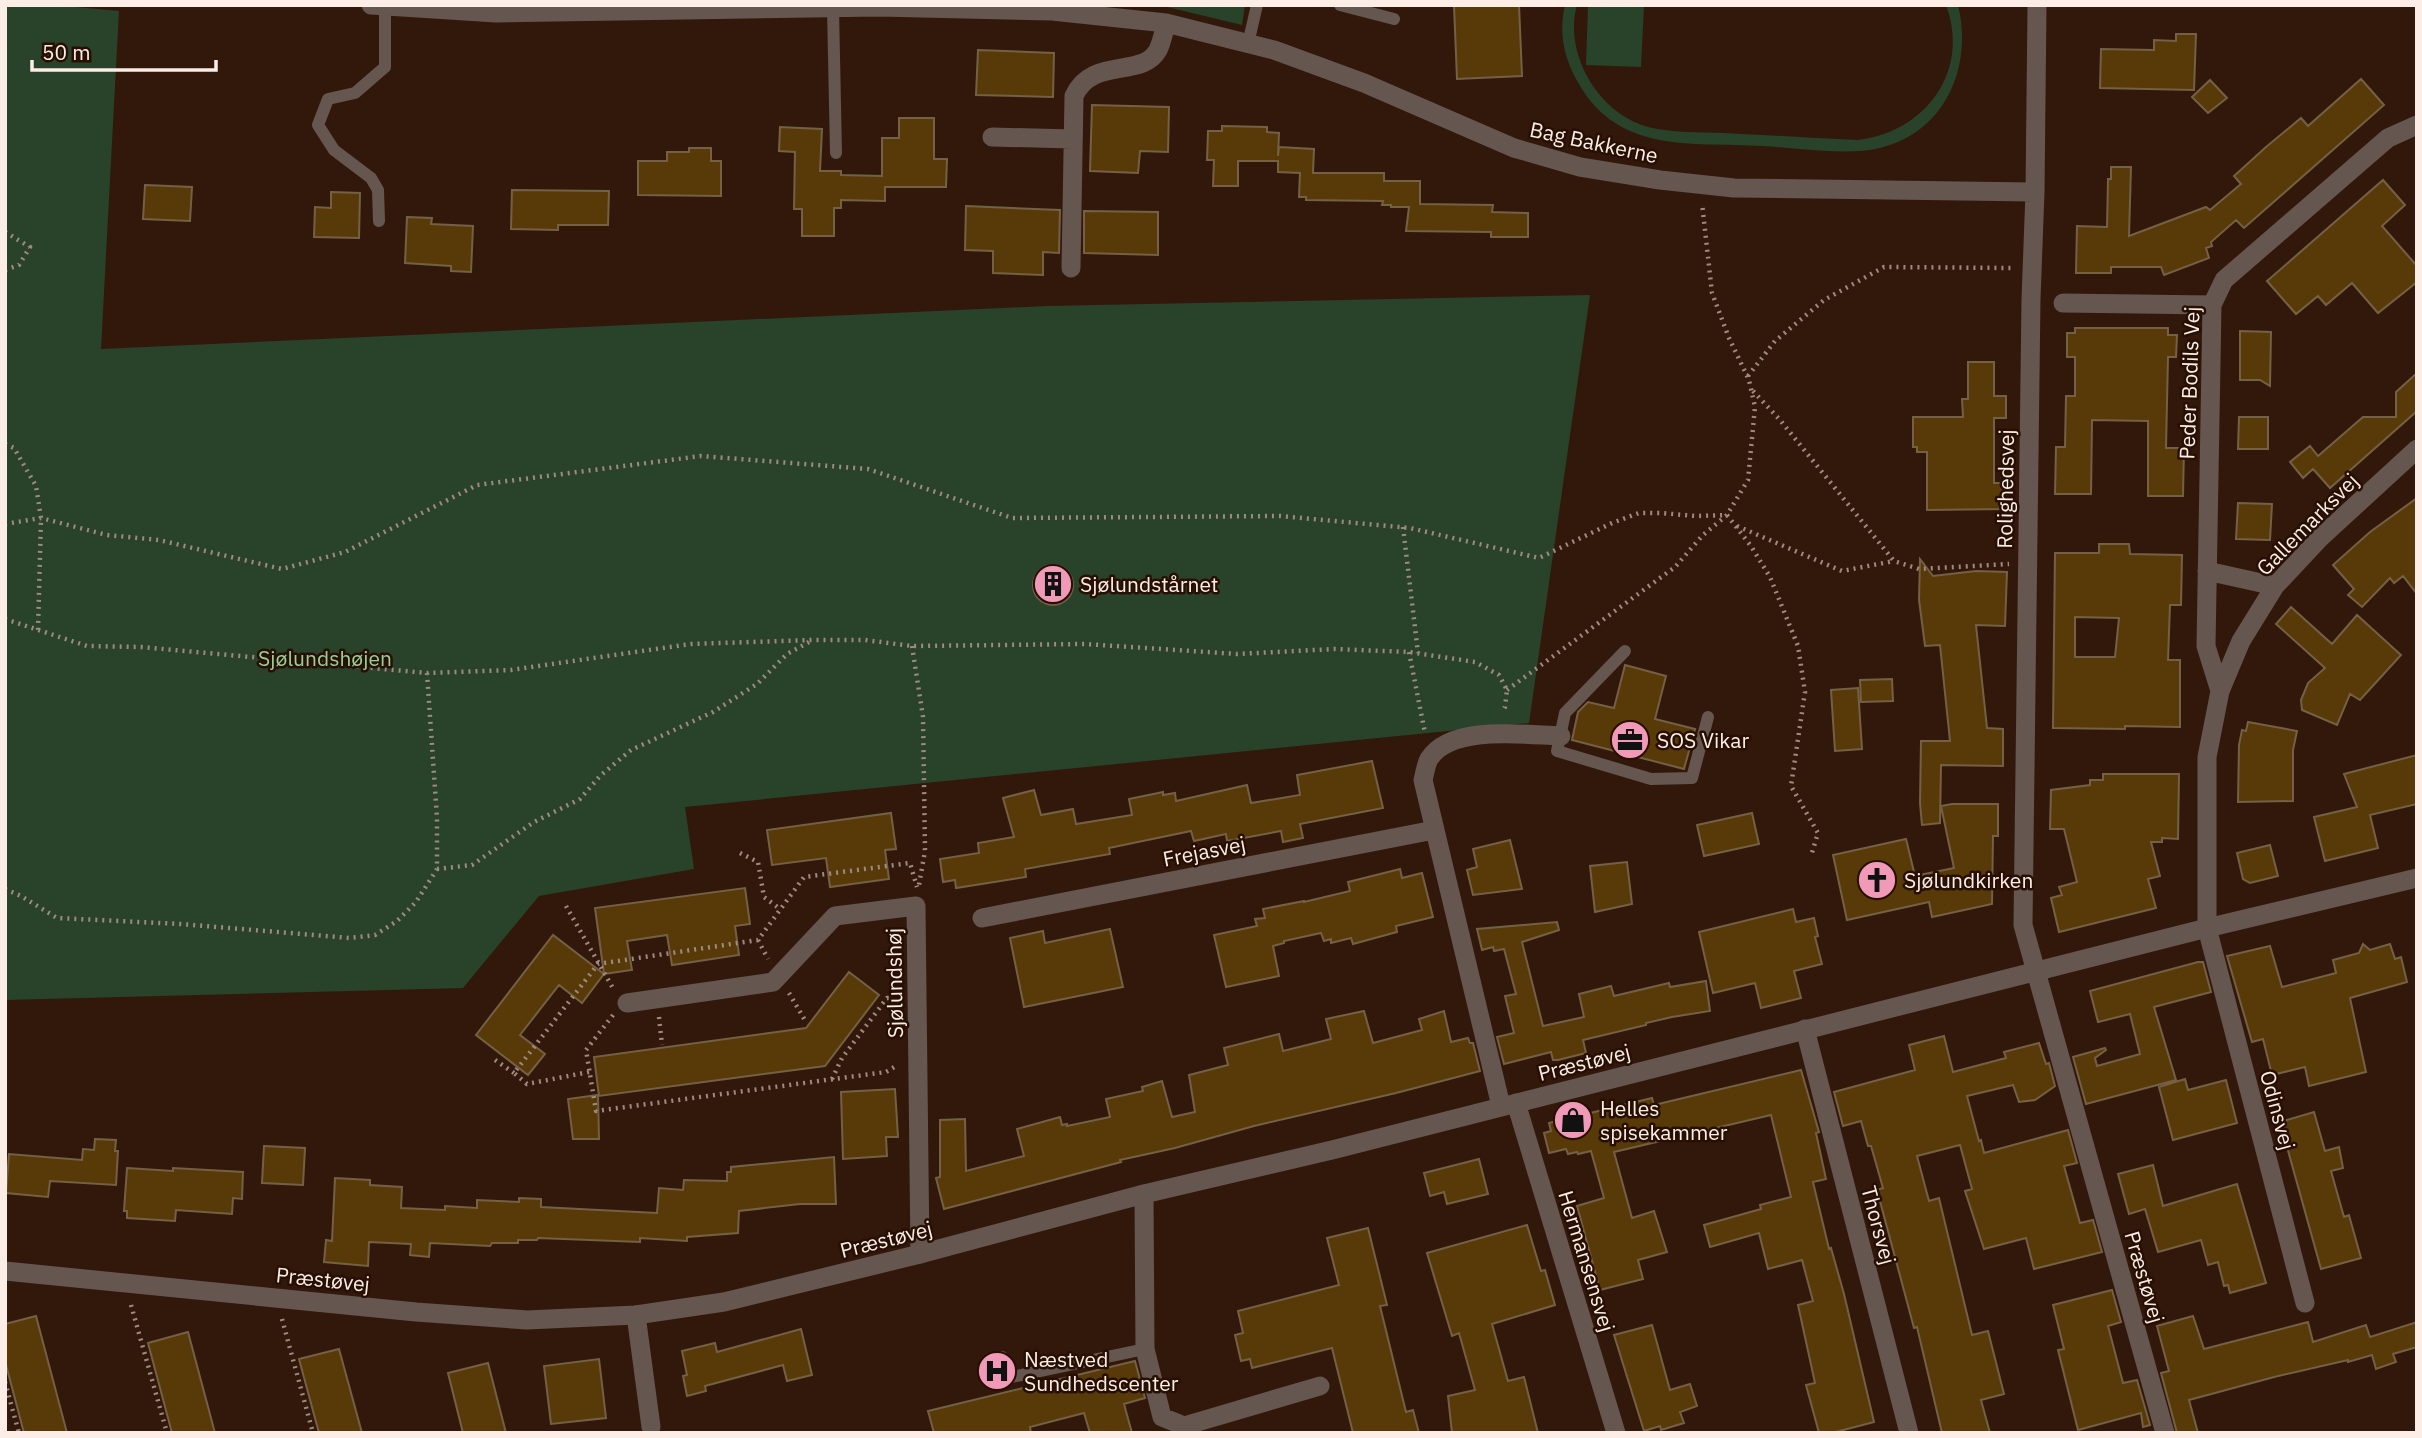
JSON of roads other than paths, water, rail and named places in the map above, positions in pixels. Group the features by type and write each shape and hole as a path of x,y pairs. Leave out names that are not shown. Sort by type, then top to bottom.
{"street":[{"name":"Bag Bakkerne","path":"371,5 496,13 833,8 1052,11 1166,23 1275,50 1364,83 1514,148 1580,167 1700,185 1747,188 2035,192"},
{"name":"Rolighedsvej","path":"2034,972 2023,925 2037,5"},
{"path":"1071,268 1074,96 1080,83 1089,76 1148,61 1158,50 1166,23"},
{"name":"Peder Bodils Vej","path":"2220,691 2206,646 2212,305 2224,280 2234,271 2388,138 2417,125"},
{"path":"992,137 1073,139"},
{"path":"2063,303 2212,305"},
{"name":"Gallemarksvej","path":"2207,928 2207,757 2220,691 2241,641 2275,586 2320,538 2416,451"},
{"path":"2207,571 2275,586"},
{"path":"1508,1104 1423,780 1430,758 1446,744 1465,737 1490,734 1560,736"},
{"name":"Frejasvej","path":"982,918 1434,830"},
{"name":"Præstøvej","path":"5,1271 527,1320 636,1315 724,1302 920,1254 1144,1194 1332,1150 2207,928 2417,878"},
{"name":"Sjølundshøj","path":"627,1003 773,982 835,916 916,906 920,1254"},
{"name":"Odinsvej","path":"2207,928 2305,1303"},
{"name":"Præstøvej","path":"2034,972 2165,1433"},
{"name":"Thorsvej","path":"1805,1029 1909,1433"},
{"name":"Hermansensvej","path":"1508,1104 1616,1433"},
{"path":"1144,1194 1145,1349 1163,1417 1184,1426 1320,1386"},
{"path":"636,1315 651,1427"}],"lane":[{"path":"1248,44 1258,5"},
{"path":"1340,5 1394,19"},
{"path":"379,221 378,190 371,178 334,150 318,125 328,99 355,93 385,67 385,6"},
{"path":"833,8 836,153"},
{"path":"1625,651 1565,713 1557,751 1651,779 1692,778 1708,717"},
{"path":"1002,1357 1007,1378 1145,1349"}],"place":[{"name":"Sjølundstårnet","path":"1053,584"},
{"name":"SOS Vikar","path":"1630,740"},
{"name":"Sjølundkirken","path":"1877,880"},
{"name":"Helles spisekammer","path":"1573,1120"},
{"name":"Næstved Sundhedscenter","path":"997,1371"}],"park label":[{"name":"Sjølundshøjen","path":"325,658"}]}
